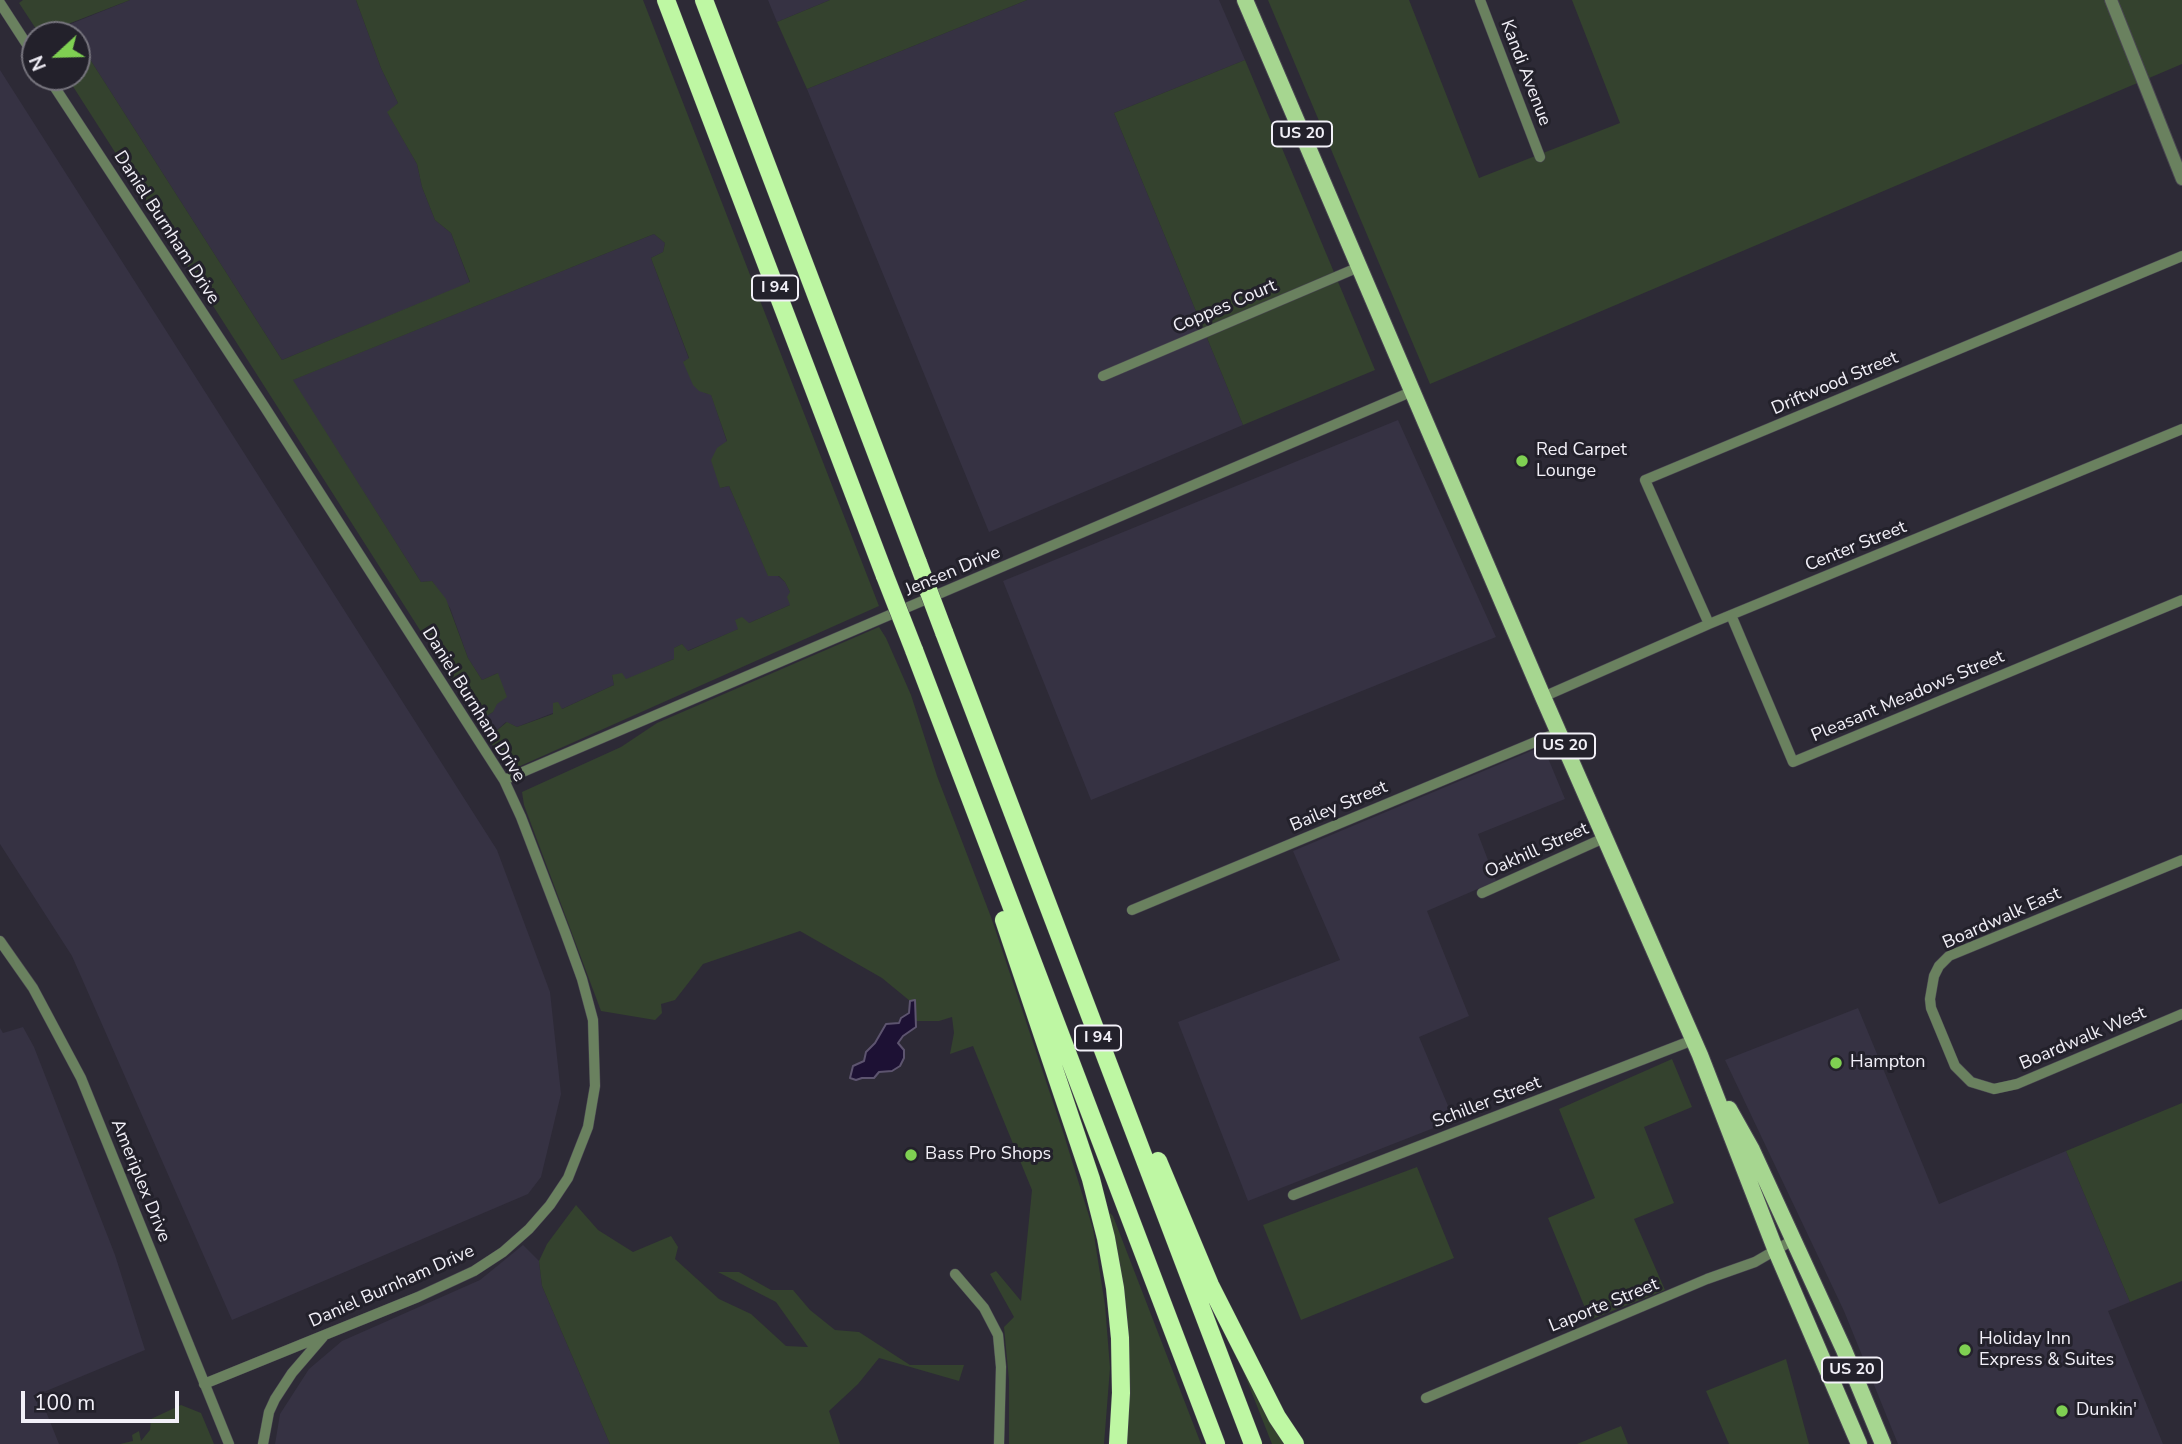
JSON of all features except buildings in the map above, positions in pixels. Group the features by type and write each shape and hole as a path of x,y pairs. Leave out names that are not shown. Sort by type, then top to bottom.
{"highway":[{"name":"I 94","path":"666,0 1216,1444"},
{"name":"I 94","path":"704,0 1253,1444"},
{"path":"924,678 954,786 1009,934 1100,1210 1114,1281 1120,1338 1118,1444"},
{"path":"1091,1019 1158,1162 1210,1285 1277,1417 1295,1444"}],"main road":[{"name":"US 20","path":"1245,0 1696,1048 1776,1251 1859,1444"},
{"name":"US 20","path":"1696,1048 1752,1150 1844,1350 1882,1444"}],"street":[{"name":"Kandi Avenue","path":"1480,0 1541,157"},
{"path":"2111,0 2182,179"},
{"path":"0,3 21,35"},
{"name":"Daniel Burnham Drive","path":"57,91 264,406 504,780 561,921 582,979 593,1020 595,1086 589,1127 568,1178 550,1205 529,1229 503,1252 474,1271 204,1384"},
{"name":"Driftwood Street","path":"1709,624 1645,480 2182,256"},
{"name":"Coppes Court","path":"1103,376 1359,267"},
{"name":"Jensen Drive","path":"504,780 1413,391"},
{"name":"Center Street","path":"1543,697 1709,624 2182,429"},
{"name":"Pleasant Meadows Street","path":"1731,615 1793,762 2182,600"},
{"name":"Bailey Street","path":"1132,910 1559,732"},
{"name":"Oakhill Street","path":"1482,893 1605,838"},
{"name":"Boardwalk East","path":"1994,1089 1971,1082 1955,1066 1931,1008 1930,989 1939,966 1949,956 2182,860"},
{"name":"Ameriplex Drive","path":"0,941 33,988 81,1077 229,1444"},
{"name":"Boardwalk West","path":"1994,1089 2017,1084 2182,1014"},
{"name":"Schiller Street","path":"1293,1195 1696,1048"},
{"name":"Laporte Street","path":"1426,1398 1707,1279 1755,1262 1793,1240"},
{"path":"955,1274 984,1308 998,1335 1001,1359 999,1444"},
{"path":"263,1444 269,1412 275,1399 292,1373 325,1334"}],"shaded area":[{"path":"130,0 356,0 381,68 398,103 388,113 417,164 422,187 435,220 451,233 470,283 282,360 91,61 91,21 78,21"},
{"path":"768,0 830,0 777,22"},
{"path":"1027,0 1219,0 1245,60 1114,113 1243,425 989,532 807,89"},
{"path":"0,70 497,850 550,992 561,1094 541,1177 528,1194 232,1320 72,956 0,844"},
{"path":"654,234 665,243 663,252 651,258 689,359 684,361 705,393 711,394 727,442 720,488 729,486 768,575 778,576 785,582 790,592 790,605 749,623 736,620 739,629 687,651 682,644 674,648 674,659 626,680 612,675 614,685 517,727 506,722 488,738 478,721 493,712 498,673 482,680 468,658 450,608 432,581 421,582 292,380"},
{"path":"1398,420 1496,637 1091,800 1003,581"},
{"path":"1543,746 1565,799 1478,834 1496,881 1427,911 1469,1016 1419,1037 1454,1120 1248,1201 1178,1022 1340,960 1293,851"},
{"path":"915,1000 916,1027 898,1043 904,1050 900,1066 892,1071 879,1072 874,1078 850,1078 853,1066 864,1061 866,1052 886,1024 899,1023 901,1018 909,1013 910,1001"},
{"path":"1858,1008 1939,1204 2066,1151 2130,1302 2108,1311 2163,1444 1898,1444 1844,1311 1725,1060"},
{"path":"23,1027 34,1047 115,1255 145,1350 39,1394 59,1444 0,1444 0,1028 3,1033"},
{"path":"523,1245 539,1261 542,1286 610,1444 275,1444 280,1414 309,1369 342,1341 480,1280"}],"green space":[{"path":"23,0 130,0 76,21 31,21 19,3"},
{"path":"356,0 643,0 879,606 509,771 488,738 507,722 517,727 553,714 553,703 558,702 562,709 614,685 612,675 622,673 626,679 674,659 674,648 682,644 688,651 738,629 735,620 742,617 749,623 790,605 787,597 790,592 779,576 768,576 729,486 720,488 711,460 717,448 727,441 711,395 699,391 693,385 683,362 689,358 651,258 663,252 665,243 654,234 293,380 421,582 432,581 446,599 468,658 482,680 498,673 507,697 497,704 493,712 478,721 76,91 91,91 91,61 282,360 470,282 451,233 435,220 422,187 417,164 387,112 398,103 381,68"},
{"path":"830,0 1027,0 807,89 777,22"},
{"path":"1268,0 1409,0 1479,178 1620,123 1572,0 2182,0 2182,64 1430,384"},
{"path":"1245,60 1375,370 1243,425 1114,113"},
{"path":"879,627 911,695 937,776 991,917 1093,1229 1105,1305 1110,1368 1104,1444 1009,1444 1009,1380 1004,1327 1014,1317 990,1274 996,1271 1021,1301 1032,1190 973,1046 950,1054 954,1033 952,1017 939,1021 916,1021 914,1000 910,1001 882,978 800,931 703,964 675,1000 661,1004 662,1013 655,1020 601,1011 524,805 522,792 621,747 657,723"},
{"path":"1672,1059 1692,1107 1644,1127 1674,1203 1634,1219 1665,1290 1590,1320 1548,1218 1595,1198 1559,1109"},
{"path":"2182,1103 2182,1281 2130,1302 2066,1151"},
{"path":"1417,1167 1454,1258 1301,1320 1263,1225"},
{"path":"576,1205 598,1230 633,1252 671,1236 678,1247 675,1259 719,1299 751,1314 786,1346 808,1347 776,1302 718,1272 739,1272 771,1290 793,1290 810,1310 835,1330 859,1332 910,1365 964,1365 959,1381 879,1358 858,1384 829,1411 840,1444 610,1444 542,1286 539,1261 547,1244"},
{"path":"1110,1213 1201,1444 1124,1444 1108,1216"},
{"path":"1233,1345 1288,1444 1272,1444"},
{"path":"1786,1359 1809,1444 1729,1444 1706,1391"},
{"path":"181,1405 201,1413 214,1444 120,1444 133,1441 132,1435 139,1431 141,1441 150,1430 151,1419"},
{"path":"1621,1426 1628,1444 1577,1444"}],"place":[{"name":"Red Carpet Lounge","path":"1522,461"},
{"name":"Hampton","path":"1836,1063"},
{"name":"Bass Pro Shops","path":"911,1155"},
{"name":"Holiday Inn Express & Suites","path":"1965,1350"},
{"name":"Dunkin'","path":"2062,1411"}]}
